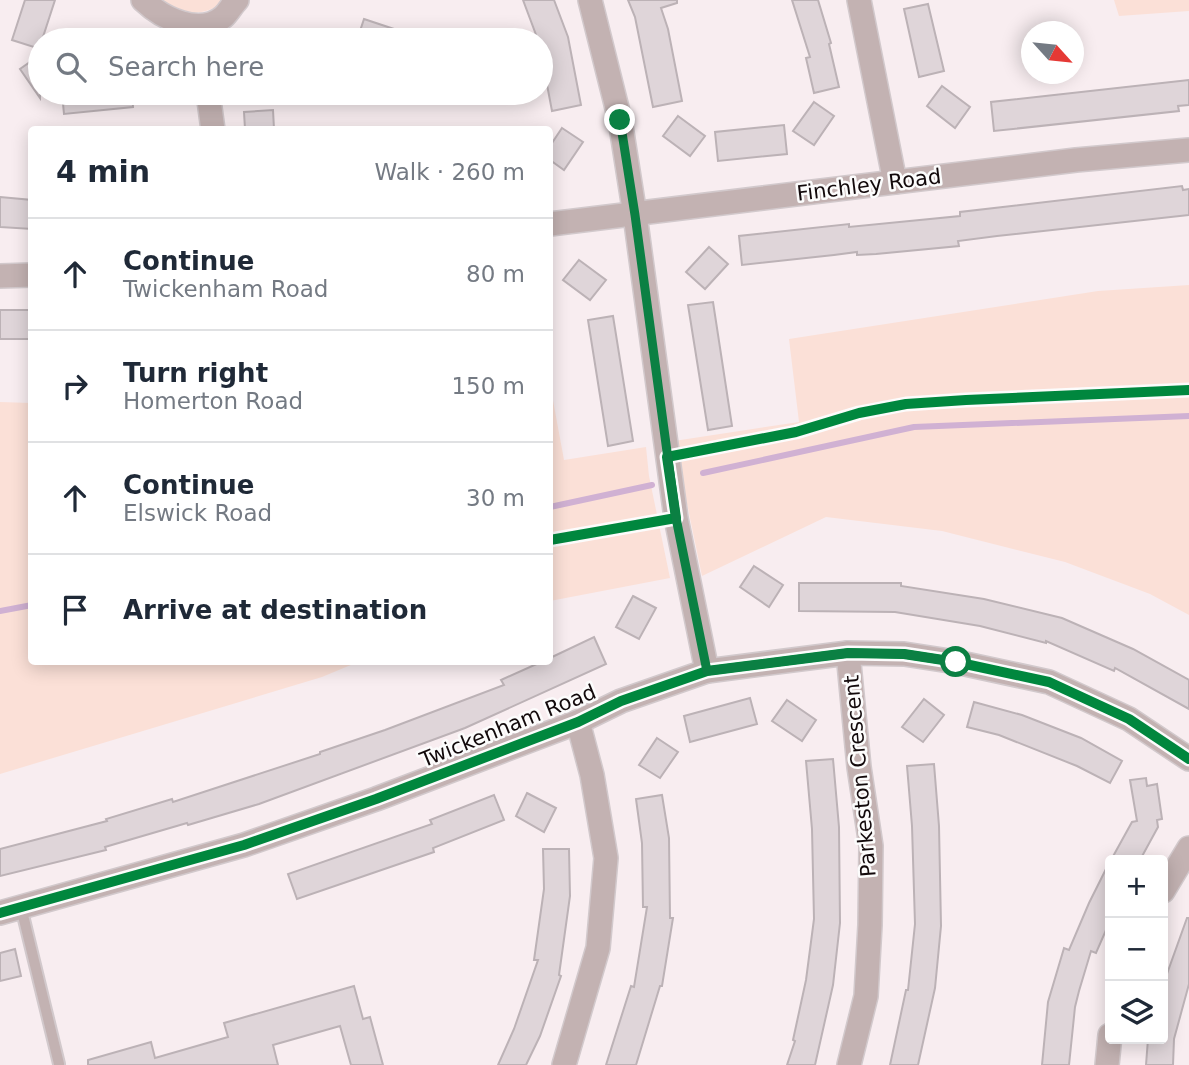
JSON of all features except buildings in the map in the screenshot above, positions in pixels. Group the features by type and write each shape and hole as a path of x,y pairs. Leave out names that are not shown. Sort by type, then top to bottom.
{"street":[{"path":"143,0 190,28"},
{"path":"210,28 237,0"},
{"path":"590,0 620,120 676,518 707,671"},
{"path":"859,0 895,182"},
{"path":"210,105 212,126"},
{"name":"Finchley Road","path":"553,224 1076,160 1189,150"},
{"path":"0,276 28,275"},
{"name":"Twickenham Road","path":"10,910 244,845 376,799 578,722 621,701 707,671 848,653 904,654 956,662 1049,682 1129,719 1189,759"},
{"name":"Parkeston Crescent","path":"848,653 859,767 871,846 866,996 849,1065"},
{"path":"564,1065 598,948 606,858 592,775 578,722"},
{"path":"1168,883 1189,848"},
{"path":"1107,1065 1109,1044"}],"lane":[{"path":"10,910 60,1065"}],"shaded area":[{"path":"158,0 228,0 209,10 193,12"},
{"path":"1114,0 1189,0 1189,11 1119,16"},
{"path":"1189,285 1189,615 1150,594 1065,562 942,531 826,517 702,576 674,441 799,422 789,339 1098,291"},
{"path":"553,400 564,460 646,447 649,476 670,578 553,600"},
{"path":"0,402 28,403 28,665 351,665 322,677 0,774"}],"waterway":[{"path":"703,473 914,427 1189,416"},
{"path":"553,506 652,485"},
{"path":"0,611 28,606"}],"cycle path":[{"path":"553,539 676,518 667,457 796,432 859,413 906,404 1189,390"},
{"path":"0,913 244,845 376,799 578,722 621,701 707,671 848,653 904,654 956,662 1049,682 1129,719 1189,759"}],"route":[{"path":"620,120 676,518 707,671 848,653 904,654 956,662"}]}
